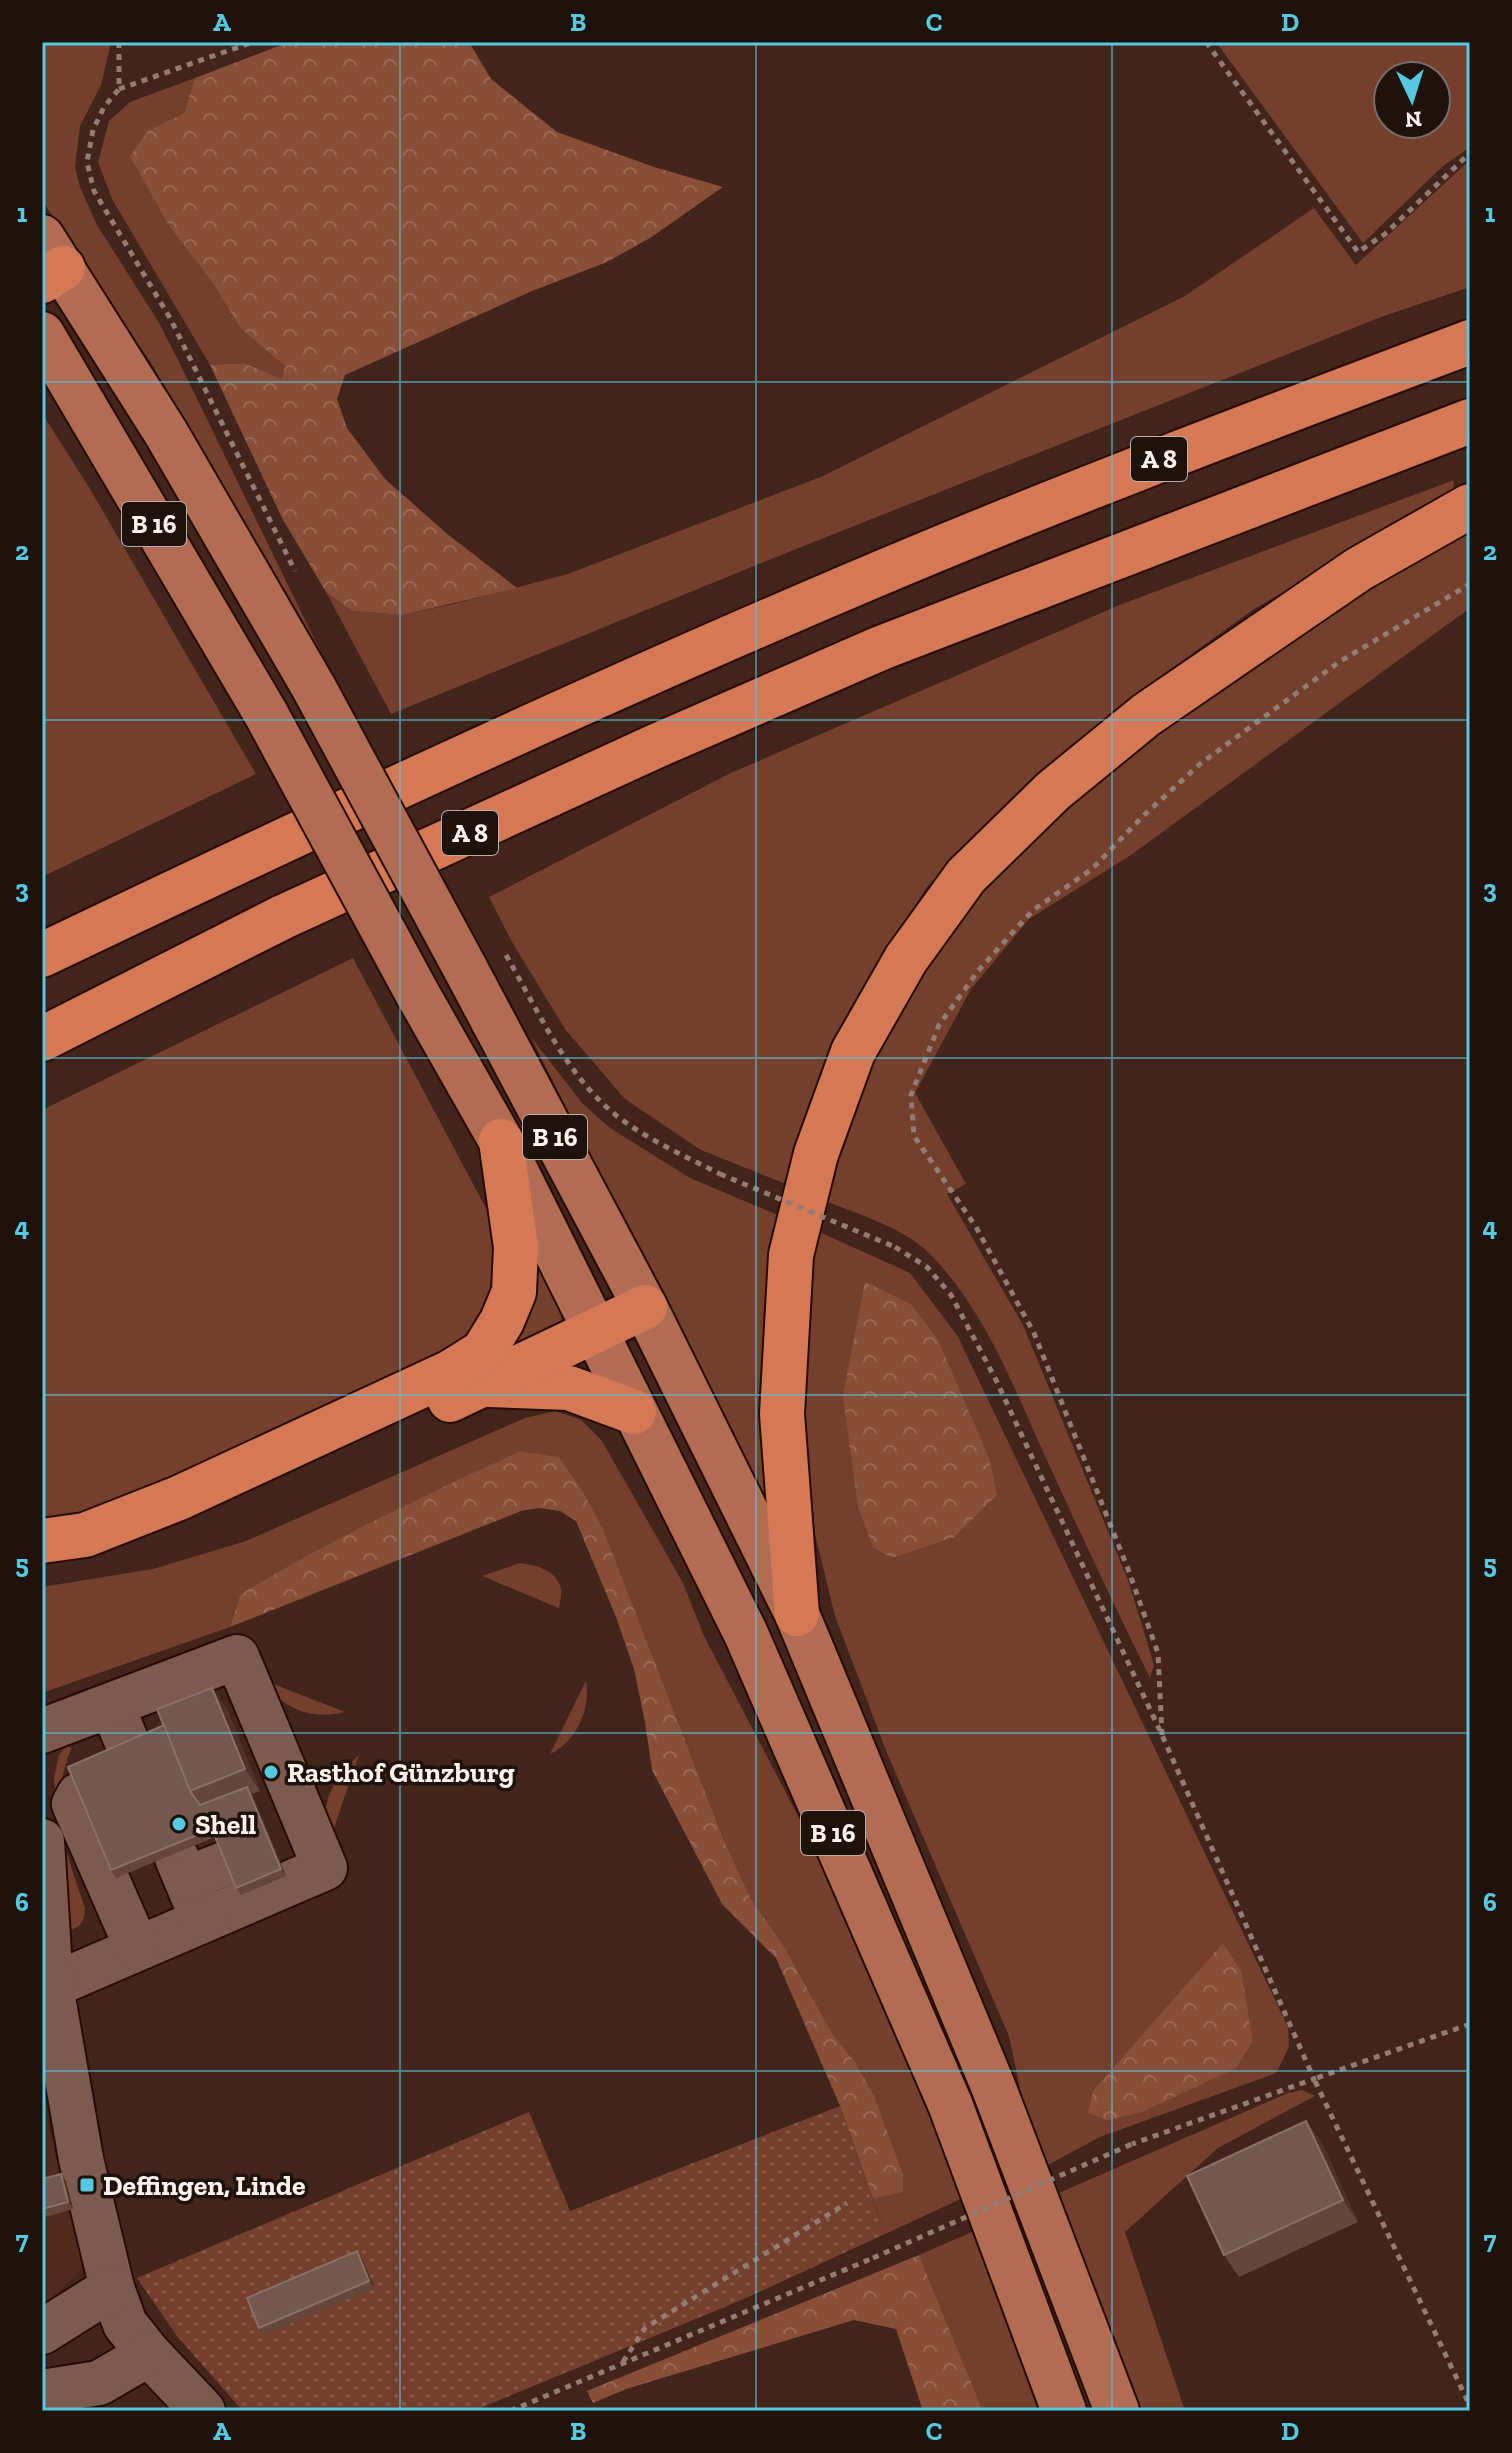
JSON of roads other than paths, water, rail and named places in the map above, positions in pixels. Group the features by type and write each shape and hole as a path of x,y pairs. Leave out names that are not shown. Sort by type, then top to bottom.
{"highway":[{"name":"A 8","path":"42,955 406,783 851,585 1139,467 1470,342"},
{"name":"A 8","path":"42,1039 283,917 656,746 867,654 1470,421"},
{"path":"797,1614 782,1414 791,1255 816,1154 853,1052 906,959 966,876 1053,791 1146,715 1359,569 1470,506"},
{"path":"42,1541 85,1535 179,1498 451,1372 483,1352 502,1321 514,1292 516,1247 501,1141"},
{"path":"42,1566 69,1563 122,1549 203,1519 645,1307"},
{"path":"483,1385 569,1388 634,1412"}],"main road":[{"name":"B 16","path":"49,262 166,433 314,688 483,958 645,1307 797,1614 993,2086 1117,2411"},
{"name":"B 16","path":"42,334 266,714 501,1141 746,1634 950,2104 1064,2411"}],"street":[{"path":"42,1731 115,1732 237,1657 293,1836 325,1868 51,1986"},
{"path":"79,1795 74,1804 126,1889 137,1948"},
{"path":"42,1841 56,2100 81,2159 112,2288 125,2324 203,2411"},
{"path":"196,1867 203,1920"},
{"path":"42,2332 112,2288"},
{"path":"42,2392 99,2383 149,2354"}],"place":[{"name":"Rasthof Günzburg","path":"271,1772"},
{"name":"Shell","path":"179,1824"},
{"name":"Deffingen, Linde","path":"87,2185"}]}
